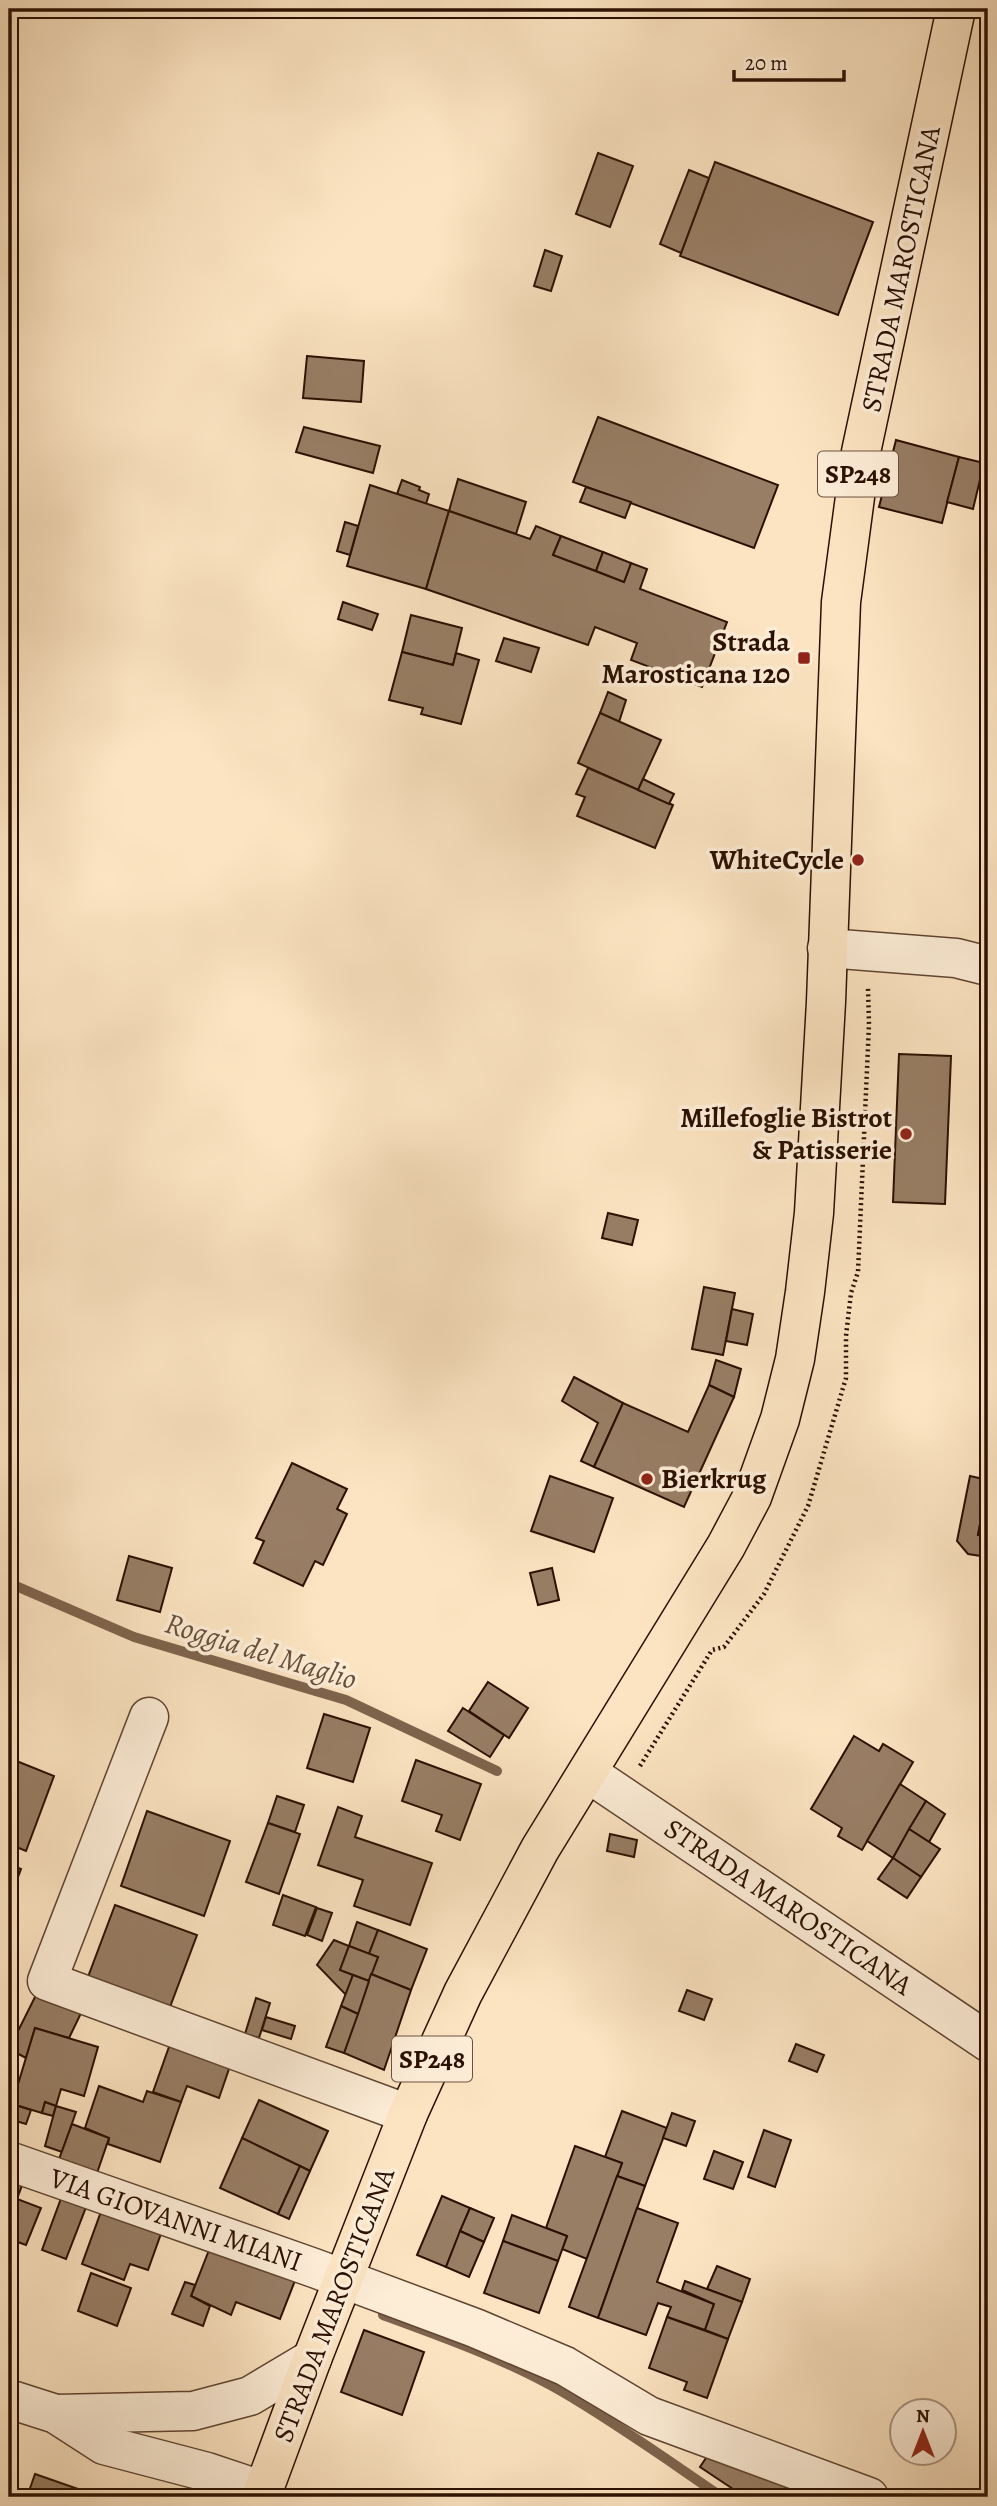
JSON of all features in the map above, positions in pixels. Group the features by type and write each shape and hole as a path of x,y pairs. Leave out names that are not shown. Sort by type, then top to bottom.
{"main road":[{"name":"STRADA MAROSTICANA","path":"263,2494 312,2359 408,2114 463,1993 516,1891 726,1546 752,1497 780,1419 795,1359 814,1213 826,1002 841,602 859,466 956,9"}],"street":[{"path":"827,948 956,958 988,966"},
{"path":"149,1717 47,1981 408,2114"},
{"name":"STRADA MAROSTICANA","path":"588,1773 988,2042"},
{"name":"VIA GIOVANNI MIANI","path":"9,2161 475,2328 565,2366 649,2416 869,2497"},
{"path":"56,2414 193,2411 250,2396 312,2359"},
{"path":"9,2399 56,2414 104,2445 206,2472 263,2494"}],"path":[{"path":"622,1795 712,1650"}],"building":[{"path":"598,153 633,166 610,227 576,214"},
{"path":"715,162 873,222 838,315 680,256"},
{"path":"689,170 709,178 681,253 660,244"},
{"path":"545,250 562,256 551,291 534,286"},
{"path":"307,356 364,361 361,402 303,398"},
{"path":"598,417 778,485 754,548 573,482"},
{"path":"304,427 380,446 373,473 296,452"},
{"path":"896,440 959,457 942,523 879,507"},
{"path":"959,457 984,463 973,509 947,502"},
{"path":"458,479 526,502 516,534 449,511"},
{"path":"402,480 429,494 426,504 397,494"},
{"path":"370,485 449,511 426,589 347,566"},
{"path":"586,487 631,502 625,518 580,502"},
{"path":"449,511 530,539 536,526 561,536 553,555 624,582 631,563 647,569 640,589 727,622 702,687 631,660 637,643 595,627 588,645 426,589"},
{"path":"345,522 358,526 350,555 337,551"},
{"path":"561,536 603,552 596,571 553,555"},
{"path":"603,552 631,563 624,582 596,571"},
{"path":"343,602 378,614 372,630 338,619"},
{"path":"411,615 462,628 453,665 402,652"},
{"path":"504,638 539,648 531,672 496,661"},
{"path":"402,652 453,665 456,653 479,660 461,724 421,714 423,708 389,700"},
{"path":"608,692 626,700 619,722 600,713"},
{"path":"600,713 661,740 638,790 578,763"},
{"path":"588,768 673,805 655,848 577,816 585,797 576,794"},
{"path":"643,779 674,794 669,804 638,790"},
{"path":"899,1054 951,1056 945,1204 893,1202"},
{"path":"608,1213 638,1220 632,1245 602,1238"},
{"path":"704,1287 735,1293 723,1355 692,1349"},
{"path":"732,1309 753,1314 747,1345 726,1341"},
{"path":"716,1360 741,1369 734,1397 709,1385"},
{"path":"574,1377 623,1403 594,1467 581,1461 598,1423 562,1401"},
{"path":"709,1385 734,1397 684,1507 594,1467 623,1403 688,1432"},
{"path":"988,1389 988,1421 983,1420"},
{"path":"292,1463 347,1489 337,1509 347,1514 323,1565 315,1561 303,1586 254,1563 264,1541 256,1538"},
{"path":"550,1476 613,1498 594,1552 531,1531"},
{"path":"970,1476 988,1480 978,1535 988,1537 988,1557 968,1554 957,1541"},
{"path":"988,1483 988,1537 978,1535"},
{"path":"129,1556 172,1568 160,1612 117,1600"},
{"path":"552,1568 559,1600 538,1605 530,1573"},
{"path":"488,1682 528,1708 509,1738 469,1711"},
{"path":"463,1708 504,1735 490,1757 448,1731"},
{"path":"324,1714 370,1728 353,1782 307,1768"},
{"path":"854,1736 879,1751 883,1744 913,1762 862,1850 838,1836 842,1828 811,1809"},
{"path":"9,1758 54,1776 26,1851 9,1844"},
{"path":"416,1760 481,1784 460,1840 436,1831 442,1815 402,1801"},
{"path":"900,1784 926,1801 893,1858 867,1841"},
{"path":"277,1796 304,1805 295,1832 268,1823"},
{"path":"926,1801 945,1814 929,1842 909,1829"},
{"path":"338,1807 362,1816 355,1837 432,1863 410,1925 354,1906 363,1880 318,1865"},
{"path":"147,1811 230,1841 204,1916 121,1886"},
{"path":"268,1823 300,1834 279,1894 246,1882"},
{"path":"909,1829 940,1849 921,1877 893,1858"},
{"path":"610,1834 637,1840 634,1857 607,1851"},
{"path":"893,1858 921,1877 907,1898 878,1879"},
{"path":"9,1864 21,1869 9,1901"},
{"path":"283,1895 316,1907 305,1936 273,1925"},
{"path":"115,1905 197,1935 170,2007 88,1977"},
{"path":"317,1908 332,1913 322,1941 307,1935"},
{"path":"357,1922 378,1930 369,1954 349,1946"},
{"path":"378,1930 427,1949 411,1990 371,1974 378,1957 369,1954"},
{"path":"334,1940 349,1946 340,1970 353,1975 346,1995 317,1965"},
{"path":"349,1946 378,1957 369,1981 340,1970"},
{"path":"371,1974 411,1990 384,2070 344,2053"},
{"path":"353,1975 369,1981 358,2014 341,2006"},
{"path":"687,1990 712,1999 704,2020 679,2011"},
{"path":"38,1991 83,2009 69,2038 35,2028 26,2058 9,2049"},
{"path":"256,1998 270,2003 259,2038 245,2034"},
{"path":"341,2006 358,2014 344,2053 326,2047"},
{"path":"266,2017 295,2026 291,2039 262,2030"},
{"path":"35,2028 98,2047 84,2096 61,2089 56,2106 45,2102 42,2113 12,2104"},
{"path":"170,2044 230,2066 219,2098 187,2086 181,2102 153,2092"},
{"path":"796,2044 824,2055 817,2072 789,2061"},
{"path":"99,2086 143,2102 147,2091 181,2102 160,2162 108,2144 109,2138 85,2128"},
{"path":"9,2094 15,2096 12,2104 31,2110 26,2124 9,2119"},
{"path":"259,2100 328,2131 310,2171 242,2138"},
{"path":"45,2102 56,2106 53,2116 42,2113"},
{"path":"56,2106 76,2112 62,2152 45,2146"},
{"path":"622,2111 667,2128 645,2186 617,2176 622,2163 605,2157"},
{"path":"672,2113 695,2121 686,2146 663,2138"},
{"path":"72,2124 109,2138 96,2176 58,2162"},
{"path":"764,2130 791,2140 775,2187 748,2177"},
{"path":"242,2138 300,2166 278,2214 220,2188"},
{"path":"575,2146 622,2163 587,2259 562,2249 567,2236 546,2228"},
{"path":"714,2151 743,2162 733,2189 704,2179"},
{"path":"300,2166 310,2171 289,2219 278,2214"},
{"path":"9,2174 24,2180 17,2199 41,2208 26,2245 9,2239"},
{"path":"617,2176 645,2186 598,2318 569,2307"},
{"path":"63,2193 88,2202 66,2259 42,2250"},
{"path":"442,2196 470,2208 446,2267 417,2255"},
{"path":"103,2206 163,2228 148,2270 130,2264 124,2280 82,2264"},
{"path":"470,2208 494,2218 484,2242 460,2231"},
{"path":"637,2208 678,2223 657,2282 714,2304 705,2330 667,2317 671,2307 658,2303 646,2335 598,2318"},
{"path":"512,2215 567,2236 558,2261 503,2241"},
{"path":"460,2231 484,2242 469,2277 446,2267"},
{"path":"503,2241 558,2261 539,2313 484,2293"},
{"path":"211,2245 296,2278 280,2319 236,2302 231,2315 191,2296"},
{"path":"717,2266 750,2279 742,2302 707,2289"},
{"path":"91,2273 131,2288 117,2326 78,2311"},
{"path":"685,2281 742,2302 728,2339 705,2330 714,2304 682,2290"},
{"path":"185,2282 195,2285 191,2296 210,2306 203,2326 172,2314"},
{"path":"667,2317 728,2339 707,2398 684,2390 687,2382 649,2368"},
{"path":"364,2330 424,2352 402,2415 341,2392"},
{"path":"712,2449 791,2479 780,2497 745,2497 700,2467"},
{"path":"35,2474 101,2497 27,2497"},
{"path":"791,2479 820,2497 780,2497"}],"waterway":[{"name":"Roggia del Maglio","path":"9,1583 134,1637 346,1700 497,1771"},
{"name":"Roggia del Maglio","path":"383,2315 474,2349 540,2379 602,2416 722,2497"}],"place":[{"name":"Strada Marosticana 120","path":"804,658"},
{"name":"WhiteCycle","path":"858,860"},
{"name":"Millefoglie Bistrot & Patisserie","path":"906,1134"},
{"name":"Bierkrug","path":"647,1479"}]}
